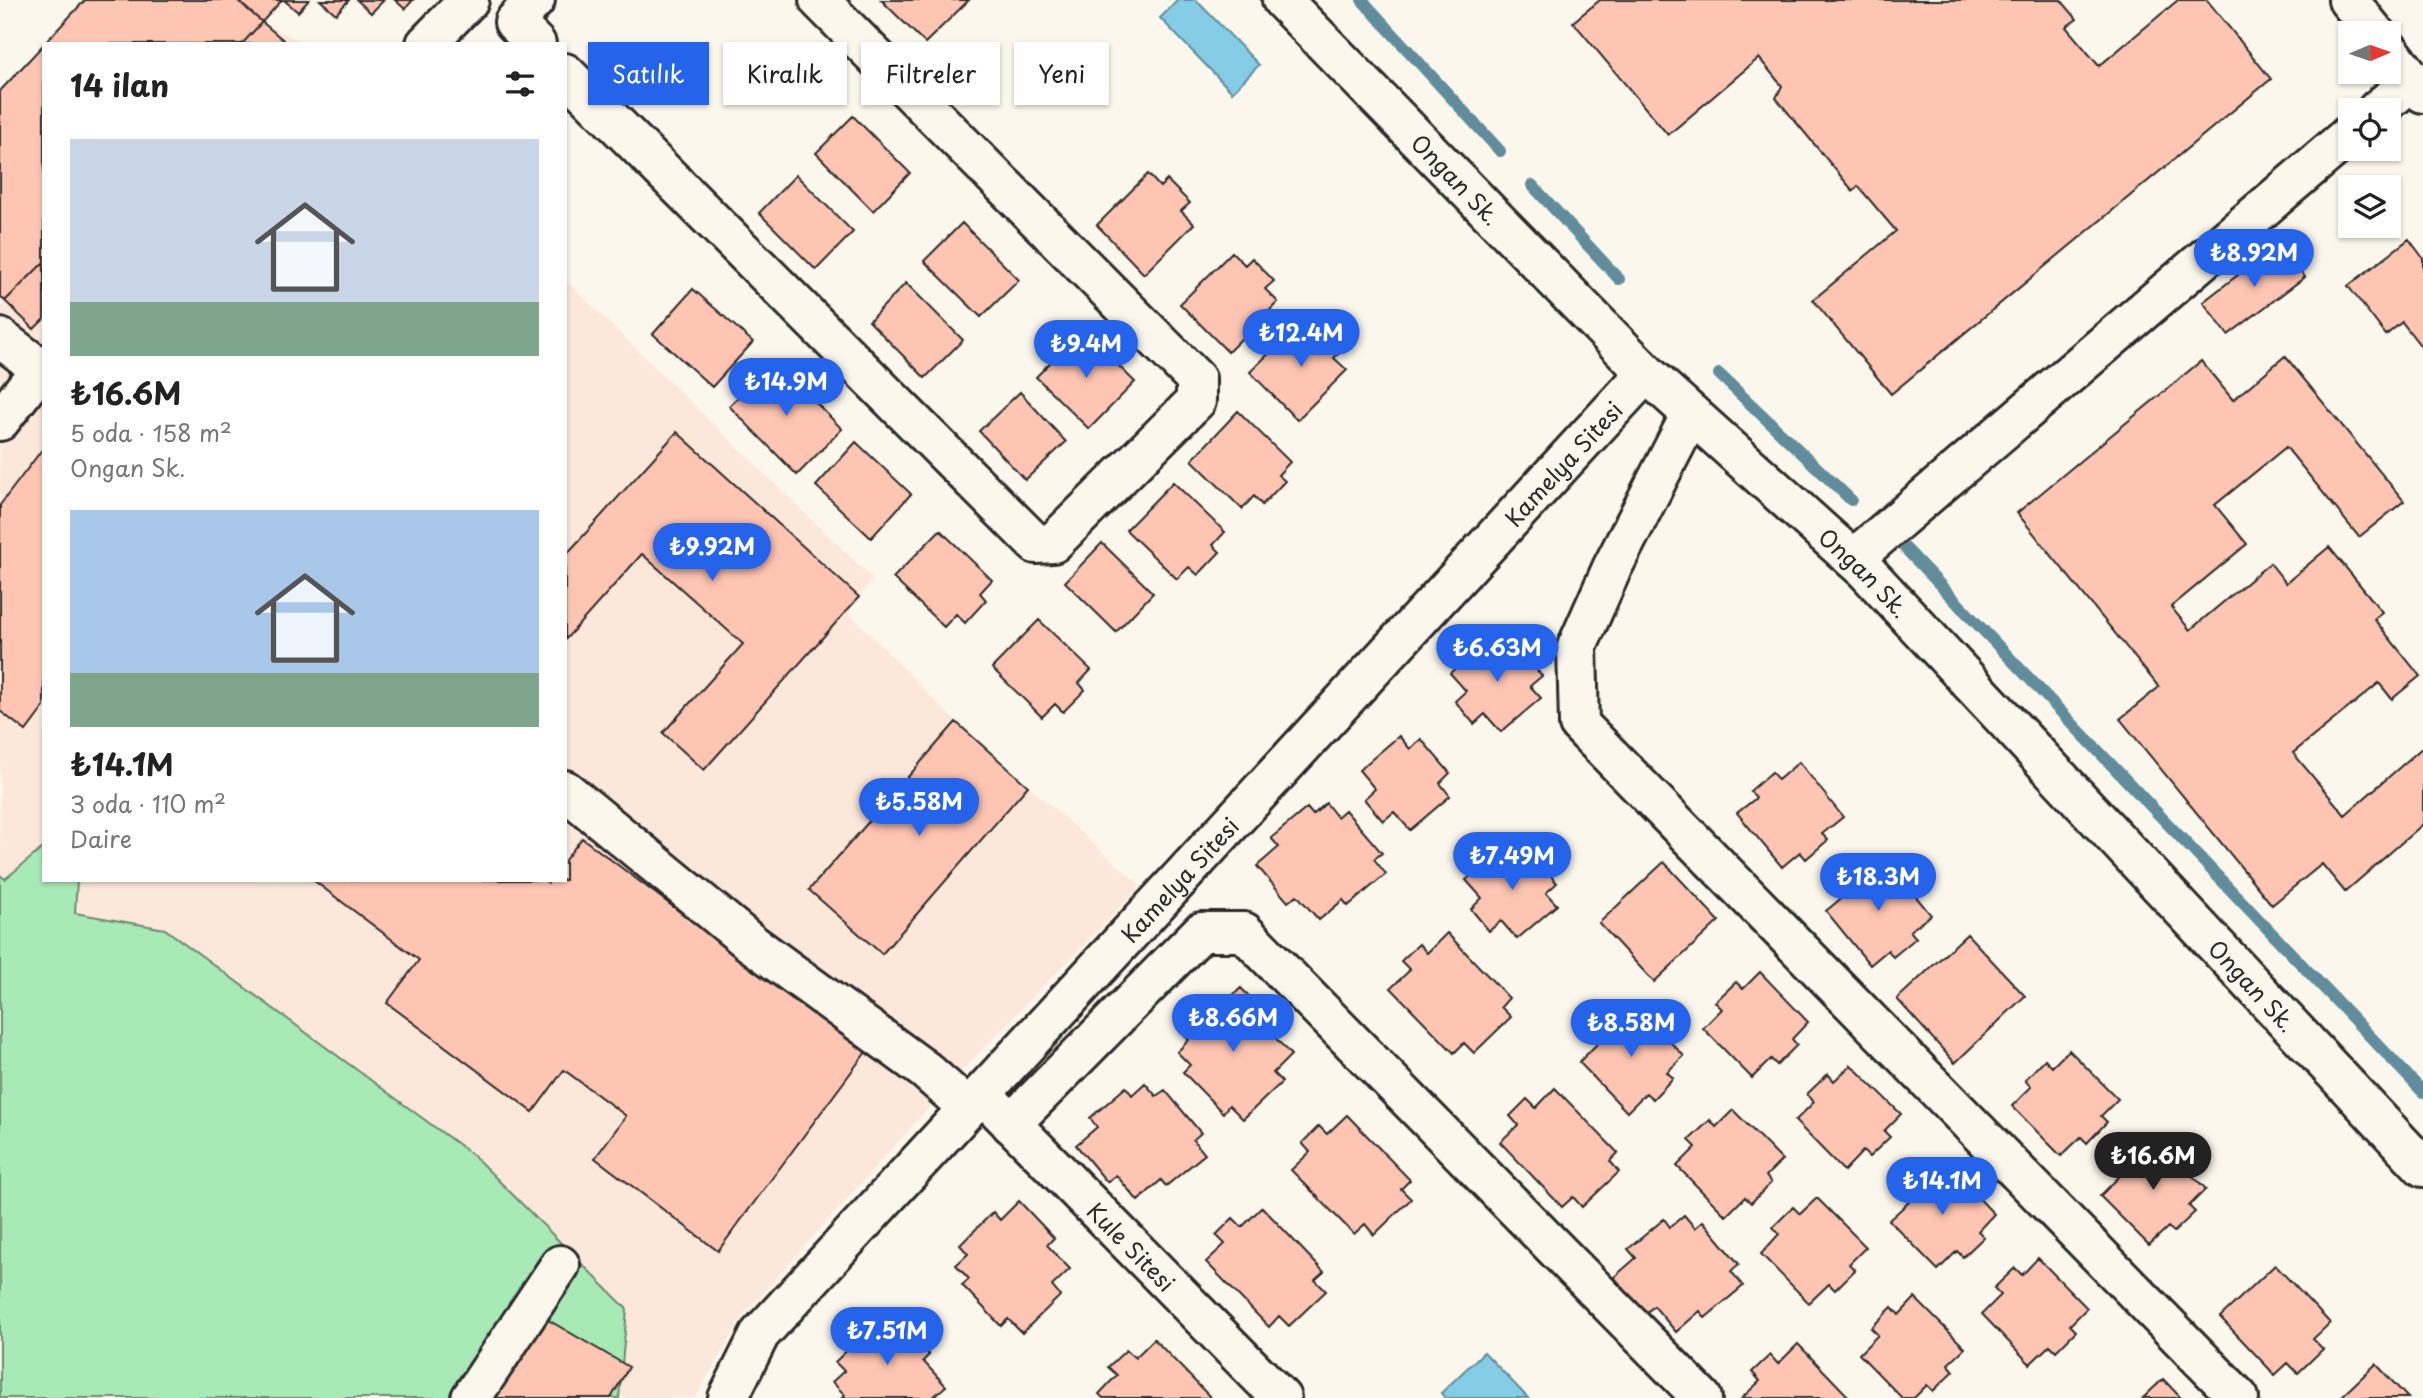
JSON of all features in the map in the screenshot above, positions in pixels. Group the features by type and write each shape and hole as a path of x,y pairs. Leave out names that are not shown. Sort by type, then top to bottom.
{"street":[{"path":"428,42 469,0"},
{"path":"534,42 514,22 535,0"},
{"path":"567,75 1035,544 1053,543 1196,401 1196,379 819,0"},
{"name":"Ongan Sk.","path":"1282,0 1646,373 1853,559 2423,1167"},
{"path":"2348,0 2365,21"},
{"path":"2398,98 2418,86 2401,65"},
{"path":"1853,559 2338,144"},
{"path":"0,338 42,368 0,421"},
{"name":"Kamelya Sitesi","path":"727,1398 760,1334 1646,373"},
{"path":"1691,414 1612,568 1577,647 1579,724 2239,1398"},
{"name":"Kule Sitesi","path":"567,792 751,943 925,1070 1011,1124 1281,1398"},
{"path":"1011,1124 1201,932 1244,932 1702,1398"},
{"path":"471,1398 560,1265"}],"shaded area":[{"path":"262,22 302,42 244,42"},
{"path":"42,264 42,849 5,880 0,875 0,308"},
{"path":"567,282 873,579 847,611 956,722 1141,886 967,1065 745,1313 695,1398 619,1398 627,1309 74,913 77,882 567,882"}],"green space":[{"path":"42,849 42,882 77,882 75,913 165,929 474,1156 627,1309 619,1398 0,1398 0,875 5,879"}],"water":[{"path":"1178,0 1196,0 1259,65 1232,92 1160,18"},
{"path":"1484,1352 1528,1398 1445,1398 1441,1393"}],"building":[{"path":"85,0 237,0 262,22 244,42 46,42"},
{"path":"237,0 282,0 262,22"},
{"path":"284,0 309,0 298,12"},
{"path":"320,0 349,0 336,14"},
{"path":"357,0 384,0 371,13"},
{"path":"395,0 413,0 405,9"},
{"path":"881,0 969,0 926,42"},
{"path":"1600,0 2061,0 2077,19 2066,27 2099,66 2178,0 2207,0 2271,79 1891,394 1813,300 1896,231 1858,186 1853,191 1776,98 1782,86 1759,58 1668,135 1573,22"},
{"path":"262,22 286,42 244,42"},
{"path":"42,46 42,264 5,301 0,296 0,91"},
{"path":"853,116 910,173 873,211 816,153"},
{"path":"1148,174 1160,187 1167,180 1190,203 1181,211 1194,224 1144,274 1097,225"},
{"path":"796,175 853,232 816,270 759,213"},
{"path":"962,223 1019,280 981,317 924,261"},
{"path":"2409,239 2423,258 2423,349 2402,322 2386,335 2348,286"},
{"path":"2279,243 2305,277 2228,335 2203,302"},
{"path":"1232,252 1245,265 1252,258 1274,281 1265,289 1278,302 1228,352 1180,304"},
{"path":"42,264 42,321 34,329 5,301"},
{"path":"906,283 963,340 925,378 869,321"},
{"path":"693,289 753,342 712,387 653,334"},
{"path":"1302,321 1314,333 1321,326 1343,349 1334,358 1347,370 1297,420 1250,372"},
{"path":"1082,330 1135,382 1089,429 1036,377"},
{"path":"2285,356 2404,501 2359,537 2286,447 2215,505 2247,544 2171,607 2190,630 2270,563 2286,583 2329,547 2382,612 2374,619 2420,676 2392,699 2379,683 2293,753 2345,815 2423,747 2423,824 2345,892 2322,864 2272,905 2120,719 2159,687 2017,513 2201,361 2233,400"},
{"path":"775,361 842,429 797,475 729,406"},
{"path":"1020,392 1066,442 1025,480 979,431"},
{"path":"1238,411 1290,462 1278,475 1285,481 1262,505 1254,496 1242,509 1192,460"},
{"path":"677,432 859,597 704,770 663,733 743,644 642,554 567,638 567,554"},
{"path":"856,442 911,494 871,538 816,486"},
{"path":"42,450 42,710 26,731 0,711 0,505"},
{"path":"1173,482 1225,532 1213,545 1220,552 1198,575 1189,567 1177,579 1126,530"},
{"path":"940,530 992,580 980,593 986,600 965,623 956,614 944,627 893,578"},
{"path":"1102,543 1153,593 1116,632 1065,582"},
{"path":"1039,620 1091,670 1079,683 1085,690 1063,712 1055,704 1042,717 992,668"},
{"path":"1490,638 1501,652 1512,642 1542,676 1530,686 1541,698 1501,732 1485,714 1474,724 1455,701 1466,691 1450,673"},
{"path":"956,722 1028,786 882,954 809,890"},
{"path":"1399,736 1410,749 1421,739 1450,773 1440,783 1450,796 1410,830 1394,812 1383,821 1364,799 1375,789 1359,770"},
{"path":"1799,762 1843,817 1822,834 1828,840 1806,859 1800,852 1782,867 1737,813 1756,798 1750,791 1772,772 1778,780"},
{"path":"1326,803 1337,817 1345,810 1382,853 1374,859 1386,874 1348,906 1343,900 1319,920 1297,895 1288,902 1257,866 1279,847 1271,838 1307,808 1313,815"},
{"path":"582,838 866,1052 718,1251 595,1158 626,1116 564,1070 533,1112 387,1003 419,960 316,882 567,882 567,857"},
{"path":"1505,846 1517,859 1528,849 1557,883 1546,893 1557,905 1517,939 1501,921 1489,931 1471,909 1482,898 1466,880"},
{"path":"1887,861 1931,915 1910,931 1916,938 1893,957 1888,950 1870,965 1826,911 1844,896 1837,888 1860,870 1866,878"},
{"path":"1664,862 1719,921 1654,982 1599,923"},
{"path":"1447,933 1509,998 1501,1007 1511,1017 1474,1053 1464,1043 1454,1053 1391,988 1410,970 1401,961 1419,944 1427,953"},
{"path":"1967,934 2025,996 1955,1063 1897,999"},
{"path":"1760,972 1808,1022 1792,1039 1797,1045 1777,1065 1771,1059 1752,1078 1703,1028 1722,1009 1715,1002 1736,982 1743,989"},
{"path":"1241,988 1276,1024 1269,1031 1291,1055 1273,1073 1282,1082 1243,1119 1229,1105 1223,1113 1183,1072 1190,1065 1177,1052 1189,1040 1181,1031 1215,999 1221,1006"},
{"path":"1635,1006 1684,1056 1667,1072 1673,1078 1653,1099 1646,1093 1627,1112 1579,1062 1598,1043 1591,1036 1611,1015 1619,1022"},
{"path":"2069,1050 2118,1099 2101,1116 2107,1122 2087,1143 2081,1137 2061,1156 2012,1106 2031,1087 2025,1080 2045,1059 2052,1067"},
{"path":"1851,1065 1901,1114 1884,1131 1890,1137 1869,1157 1863,1151 1844,1171 1795,1121 1814,1102 1807,1094 1828,1074 1834,1081"},
{"path":"1145,1083 1156,1096 1165,1090 1201,1133 1193,1140 1205,1154 1166,1186 1161,1180 1138,1201 1116,1175 1107,1182 1076,1145 1097,1127 1090,1118 1126,1087 1132,1095"},
{"path":"1555,1088 1618,1153 1610,1161 1619,1172 1582,1207 1573,1197 1562,1207 1500,1142 1518,1125 1510,1116 1527,1099 1536,1108"},
{"path":"1733,1110 1782,1160 1766,1176 1771,1183 1751,1203 1745,1197 1726,1216 1677,1166 1696,1147 1689,1140 1710,1120 1716,1127"},
{"path":"1347,1115 1410,1180 1401,1189 1411,1199 1374,1235 1365,1224 1354,1234 1291,1170 1310,1152 1302,1143 1319,1126 1327,1134"},
{"path":"2156,1140 2206,1189 2189,1206 2195,1212 2174,1232 2168,1227 2149,1245 2100,1196 2119,1177 2112,1170 2133,1149 2140,1157"},
{"path":"1946,1164 1994,1214 1978,1231 1984,1237 1963,1257 1957,1251 1938,1270 1889,1220 1909,1202 1901,1195 1922,1174 1929,1181"},
{"path":"1817,1198 1866,1247 1849,1264 1855,1270 1835,1290 1829,1284 1809,1303 1761,1254 1779,1234 1773,1227 1793,1207 1800,1214"},
{"path":"1019,1201 1054,1238 1047,1245 1070,1269 1052,1286 1060,1296 1022,1333 1008,1319 1001,1326 962,1285 969,1279 956,1265 968,1254 960,1245 993,1212 1000,1220"},
{"path":"1262,1207 1324,1272 1315,1280 1326,1291 1289,1326 1279,1316 1269,1327 1206,1262 1225,1244 1216,1235 1233,1218 1242,1227"},
{"path":"1684,1215 1695,1228 1703,1221 1739,1264 1731,1271 1743,1286 1705,1318 1700,1311 1676,1332 1654,1306 1645,1314 1614,1277 1636,1258 1628,1249 1664,1219 1670,1227"},
{"path":"2038,1258 2087,1308 2070,1325 2076,1331 2056,1351 2050,1345 2030,1364 1982,1314 2001,1295 1994,1288 2015,1268 2022,1275"},
{"path":"2275,1265 2330,1323 2313,1339 2323,1349 2298,1373 2288,1363 2275,1375 2220,1317"},
{"path":"1915,1298 1965,1348 1948,1364 1954,1371 1933,1391 1927,1385 1914,1398 1902,1398 1859,1354 1878,1335 1871,1328 1892,1307 1899,1315"},
{"path":"543,1317 629,1367 611,1398 496,1398"},
{"path":"894,1318 929,1355 923,1361 946,1386 932,1398 842,1398 845,1395 832,1382 844,1371 835,1362 869,1329 876,1337"},
{"path":"1154,1339 1211,1398 1103,1398 1099,1394 1117,1375 1108,1367 1126,1350 1135,1358"},
{"path":"1798,1344 1850,1398 1742,1398 1760,1381 1752,1372 1770,1355 1778,1364"},
{"path":"2376,1364 2408,1398 2340,1398"},
{"path":"2163,1379 2181,1398 2143,1398"}],"waterway":[{"path":"1362,0 1500,151"},
{"path":"1532,185 1619,279"},
{"path":"1719,374 1851,500"},
{"path":"1905,548 2423,1092"}]}
